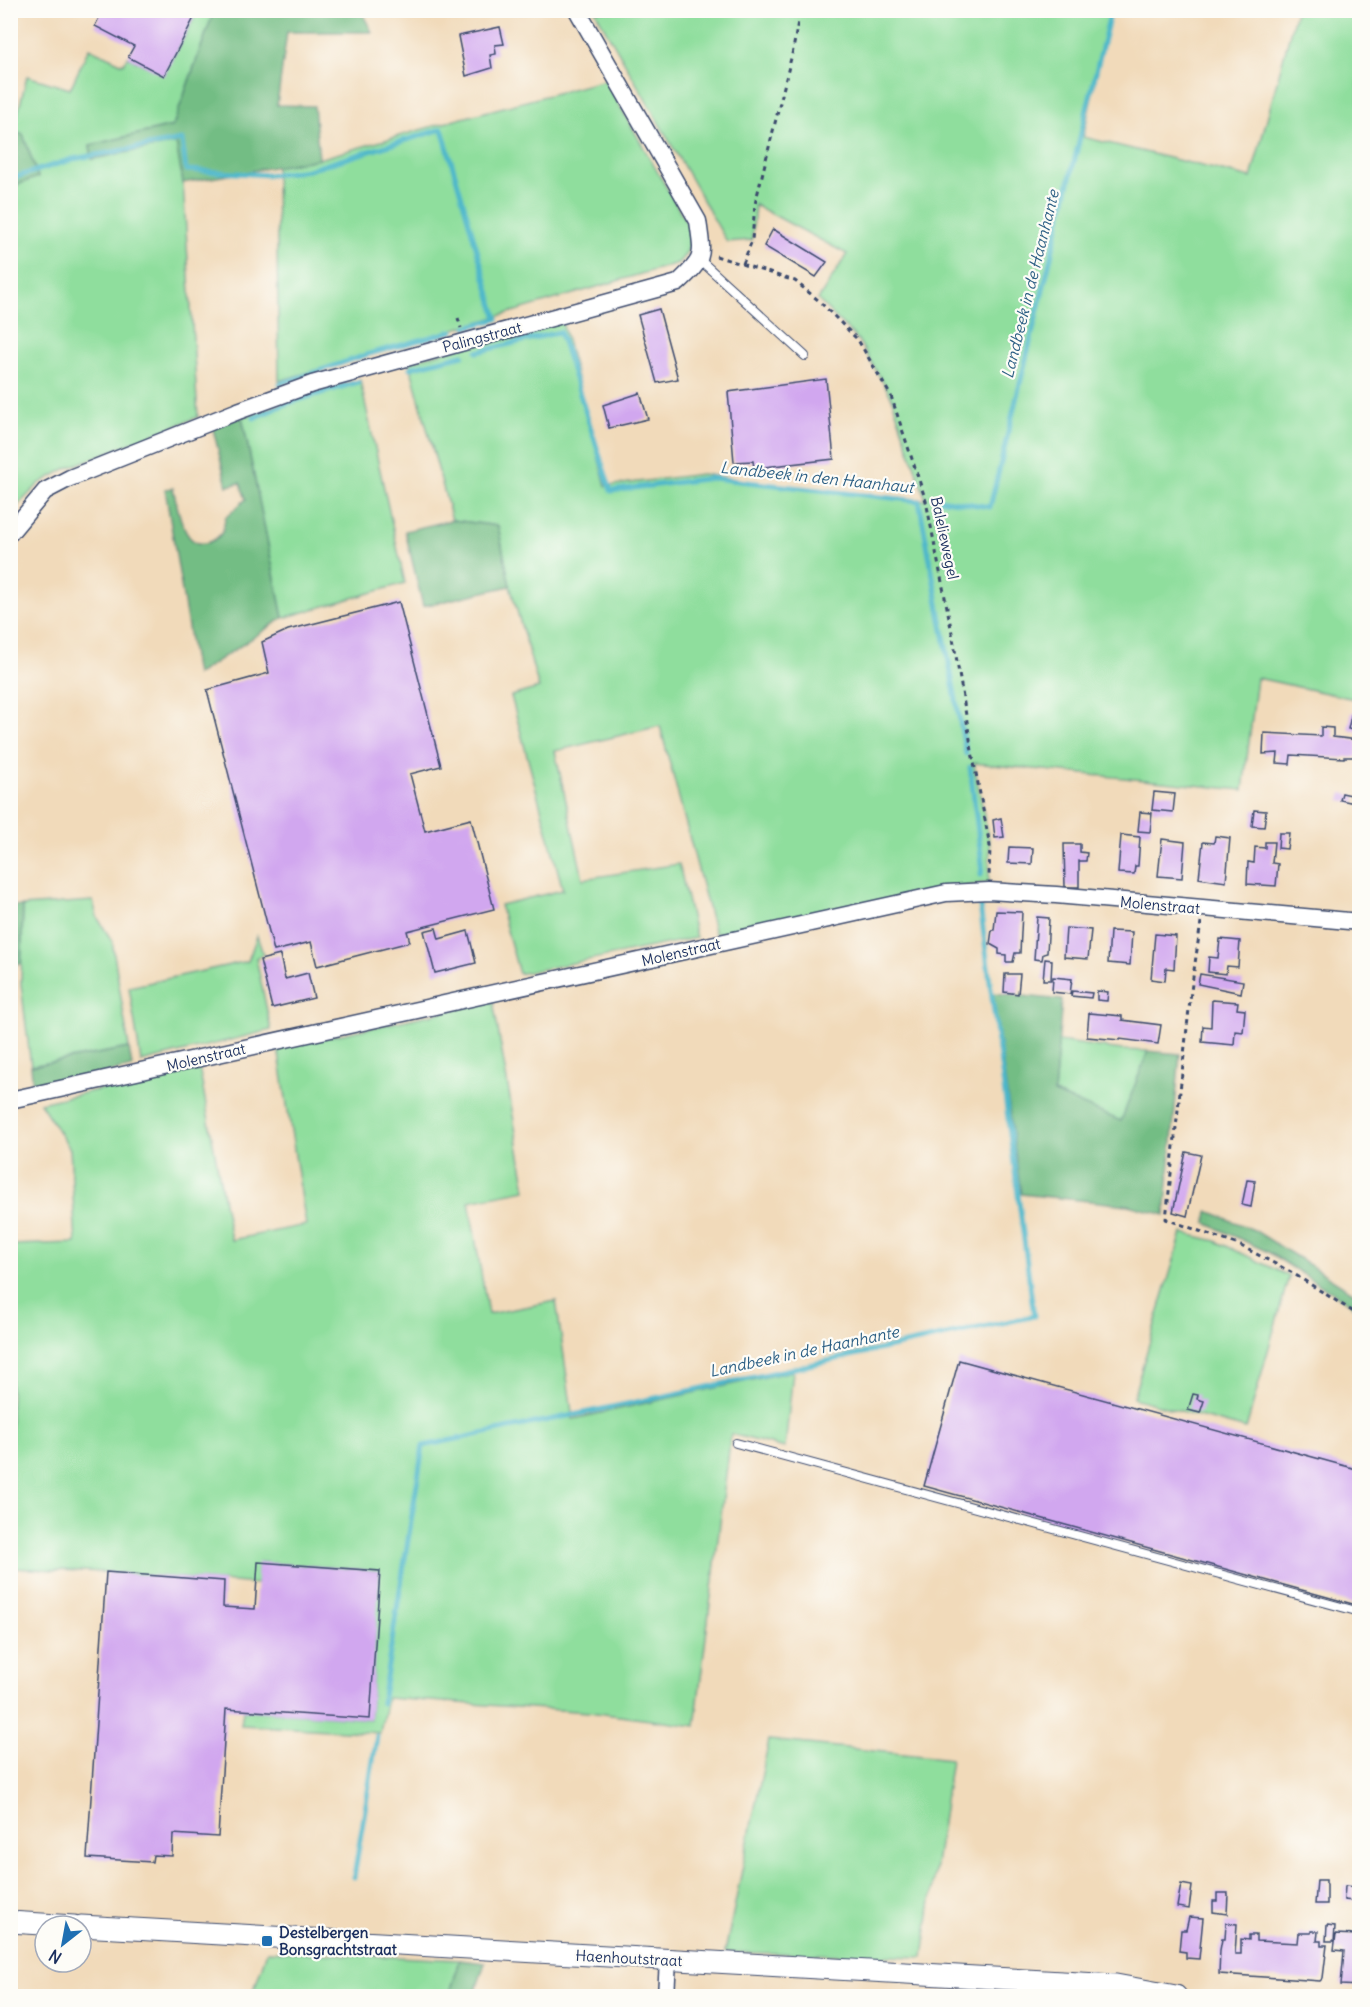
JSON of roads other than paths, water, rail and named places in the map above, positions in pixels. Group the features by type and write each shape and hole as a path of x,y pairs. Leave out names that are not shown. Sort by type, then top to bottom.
{"street":[{"path":"577,10 698,221 701,256"},
{"name":"Palingstraat","path":"10,533 45,491 70,478 312,384 678,283 695,267 701,256"},
{"name":"Molenstraat","path":"10,1101 946,893 987,891 1359,922"},
{"path":"10,1922 33,1923"},
{"name":"Haenhoutstraat","path":"93,1927 1116,1985 1176,1996"},
{"path":"666,1996 668,1960"}],"lane":[{"path":"701,256 805,356"},
{"path":"736,1443 1359,1612"}],"waterway":[{"name":"Landbeek in de Haanhante","path":"933,498 990,507 1111,10"},
{"name":"Landbeek in den Haanhaut","path":"10,179 73,159 182,140 186,170 269,175 308,170 442,129 497,319 467,327"},
{"path":"280,384 369,354 453,331"},
{"name":"Landbeek in den Haanhaut","path":"477,352 560,332 611,491 712,478 919,501 966,754"},
{"path":"410,368 463,355"},
{"path":"254,418 288,403 358,382"},
{"name":"Landbeek in de Haanhante","path":"970,767 982,864 981,875"},
{"name":"Landbeek in de Haanhante","path":"382,1703 423,1446 1034,1316 979,898"},
{"name":"Landbeek in de Haanhante","path":"354,1877 377,1736"}],"place":[{"name":"Destelbergen Bonsgrachtstraat","path":"267,1941"}]}
